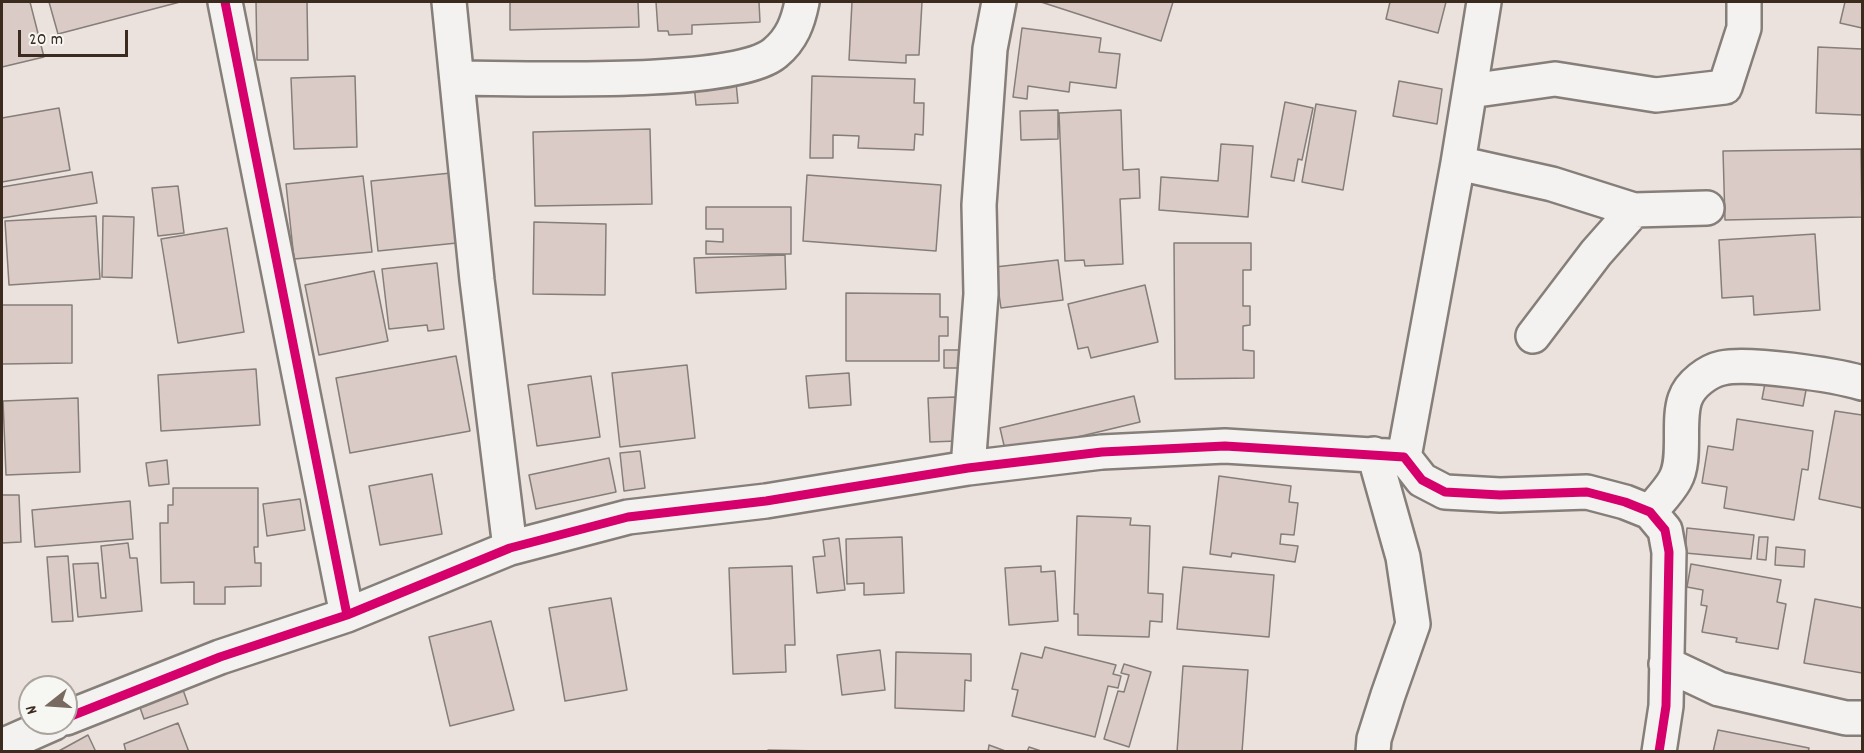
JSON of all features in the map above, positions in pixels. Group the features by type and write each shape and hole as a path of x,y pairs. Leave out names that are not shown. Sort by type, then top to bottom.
{"street":[{"path":"225,2 347,615"},
{"path":"448,2 458,78 477,280 510,548"},
{"path":"458,78 694,74 749,67 775,53 790,36 797,27 802,2"},
{"path":"968,468 981,294 980,205 984,127 990,49 999,2"},
{"path":"1374,752 1374,739 1413,624 1389,456 1458,163 1484,2"},
{"path":"1470,91 1555,79 1656,95 1725,87 1744,28 1744,2"},
{"path":"1458,163 1552,184 1634,210 1707,208"},
{"path":"1533,336 1596,252 1634,210"},
{"path":"1650,512 1677,478 1685,397 1707,374 1722,368 1747,366 1846,378 1863,383"},
{"path":"78,713 220,657 347,615 510,548 628,517 766,501 968,468 1102,452 1225,446 1389,456 1422,480 1445,492 1500,495 1587,492 1650,512 1665,530 1669,552 1666,706 1659,752"},
{"path":"1666,664 1719,689 1846,718 1863,718"},
{"path":"2,746 27,735"}],"building":[{"path":"2,2 30,2 44,57 2,67"},
{"path":"49,2 180,2 58,34"},
{"path":"256,2 307,2 308,60 257,60"},
{"path":"510,2 638,2 639,27 510,30"},
{"path":"656,2 759,2 760,22 692,25 692,34 669,35 668,31 658,31"},
{"path":"852,2 922,2 919,55 906,55 906,63 849,60"},
{"path":"1041,2 1173,2 1161,41"},
{"path":"1390,2 1446,2 1438,33 1386,19"},
{"path":"1845,2 1862,2 1862,28 1840,23"},
{"path":"1022,28 1101,38 1099,52 1120,54 1116,88 1070,82 1069,92 1028,86 1027,99 1013,97"},
{"path":"1818,47 1862,49 1862,115 1816,113"},
{"path":"355,76 357,147 294,149 291,78"},
{"path":"812,76 915,79 914,103 924,103 923,135 915,134 914,150 858,148 859,136 833,135 833,158 810,158"},
{"path":"1399,81 1442,89 1437,124 1393,116"},
{"path":"736,82 738,103 696,105 694,84"},
{"path":"1285,102 1313,108 1302,160 1298,159 1294,181 1271,177"},
{"path":"1316,104 1356,111 1343,190 1302,182"},
{"path":"59,108 70,170 2,182 2,118"},
{"path":"1058,110 1058,139 1021,140 1020,111"},
{"path":"1121,110 1123,170 1139,169 1140,198 1120,199 1123,264 1085,266 1084,260 1065,261 1059,113"},
{"path":"650,129 652,204 535,206 533,132"},
{"path":"1221,144 1253,146 1248,217 1159,210 1161,177 1218,181"},
{"path":"1861,149 1862,217 1725,220 1723,151"},
{"path":"92,172 97,203 2,218 2,187"},
{"path":"451,173 457,243 378,251 371,181"},
{"path":"807,175 941,185 936,251 803,241"},
{"path":"363,176 372,252 294,259 286,184"},
{"path":"178,186 184,233 158,236 152,188"},
{"path":"706,207 791,207 791,254 706,254 706,241 723,242 723,229 706,229"},
{"path":"96,216 100,279 9,285 5,221"},
{"path":"103,216 134,217 132,278 102,277"},
{"path":"534,222 606,224 605,295 533,294"},
{"path":"227,228 244,332 178,343 161,239"},
{"path":"1815,234 1820,310 1754,315 1753,296 1722,298 1719,240"},
{"path":"1174,243 1251,243 1251,270 1243,270 1243,306 1250,306 1250,325 1243,326 1243,350 1254,351 1254,378 1175,379"},
{"path":"785,255 786,289 696,293 694,258"},
{"path":"1058,260 1063,300 1001,308 995,267"},
{"path":"437,263 444,329 428,331 427,325 389,329 382,269"},
{"path":"374,271 388,341 319,355 305,285"},
{"path":"1145,285 1158,342 1091,358 1088,347 1078,349 1068,304"},
{"path":"846,293 940,294 940,317 948,317 948,336 939,336 939,361 846,361"},
{"path":"2,305 72,305 72,363 2,364"},
{"path":"944,350 965,350 965,368 944,368"},
{"path":"456,356 470,431 350,453 336,378"},
{"path":"687,365 695,438 620,447 612,373"},
{"path":"256,369 260,425 161,431 158,375"},
{"path":"849,373 851,405 809,408 806,376"},
{"path":"591,376 600,437 537,446 528,385"},
{"path":"1766,378 1807,385 1803,406 1762,399"},
{"path":"1134,396 1140,422 1006,454 1000,428"},
{"path":"956,397 957,441 930,442 928,398"},
{"path":"78,398 80,472 6,475 3,401"},
{"path":"1835,411 1862,415 1862,508 1819,499"},
{"path":"1737,419 1813,431 1808,470 1802,469 1794,520 1724,508 1727,487 1702,483 1708,446 1733,450"},
{"path":"640,451 645,488 624,491 620,453"},
{"path":"609,458 616,492 536,509 529,475"},
{"path":"167,460 169,484 149,486 146,463"},
{"path":"432,474 442,534 380,545 369,486"},
{"path":"1219,476 1291,486 1289,502 1298,503 1294,535 1281,534 1280,544 1298,546 1295,562 1232,553 1231,557 1210,554"},
{"path":"173,488 258,488 258,547 254,547 255,563 261,563 261,586 225,587 225,604 194,604 194,582 161,583 160,523 168,523 168,505 173,505"},
{"path":"2,495 19,495 21,542 2,543"},
{"path":"300,499 305,530 267,536 263,504"},
{"path":"130,501 133,539 35,547 32,510"},
{"path":"1077,516 1131,518 1130,525 1150,526 1148,593 1163,594 1162,622 1150,621 1149,637 1078,635 1078,614 1074,614"},
{"path":"1687,528 1754,535 1751,559 1685,553"},
{"path":"902,537 904,593 864,595 864,583 847,584 846,539"},
{"path":"1759,537 1768,537 1766,560 1757,559"},
{"path":"839,538 845,590 817,593 813,557 825,556 823,540"},
{"path":"128,543 130,558 137,558 142,611 78,617 73,564 98,563 101,598 106,598 101,546"},
{"path":"1776,547 1805,550 1804,567 1775,565"},
{"path":"68,556 73,621 52,622 47,557"},
{"path":"1691,564 1781,580 1777,602 1786,604 1778,649 1736,642 1737,638 1702,632 1707,606 1701,605 1703,590 1687,587"},
{"path":"792,566 795,645 785,645 786,672 733,674 729,568"},
{"path":"1041,566 1041,572 1055,571 1058,621 1009,625 1005,568"},
{"path":"1183,567 1274,575 1269,637 1177,629"},
{"path":"611,598 627,690 565,701 549,608"},
{"path":"1815,599 1862,608 1862,673 1804,663"},
{"path":"491,621 514,710 450,726 429,637"},
{"path":"1045,647 1116,665 1113,674 1121,676 1118,688 1108,686 1095,737 1012,716 1018,690 1012,689 1021,653 1042,658"},
{"path":"880,650 885,690 842,695 837,655"},
{"path":"896,652 971,654 971,681 965,680 964,711 895,708"},
{"path":"1124,664 1151,672 1129,747 1104,739 1118,691 1124,692 1129,675 1121,673"},
{"path":"1183,666 1248,670 1242,752 1177,752"},
{"path":"181,684 188,704 144,719 137,699"},
{"path":"178,723 189,752 126,752 124,744"},
{"path":"1718,730 1809,748 1808,752 1713,752"},
{"path":"88,735 96,752 57,752"},
{"path":"989,745 1008,752 988,752"},
{"path":"1029,747 1044,752 1027,752"},
{"path":"768,750 877,752 768,752"}],"cycle path":[{"path":"225,2 347,615"},
{"path":"78,713 220,657 347,615 510,548 628,517 766,501 968,468 1102,452 1225,446 1404,457 1422,480 1445,492 1500,495 1587,492 1625,502 1650,512 1665,530 1669,552 1666,706 1659,752"}]}
